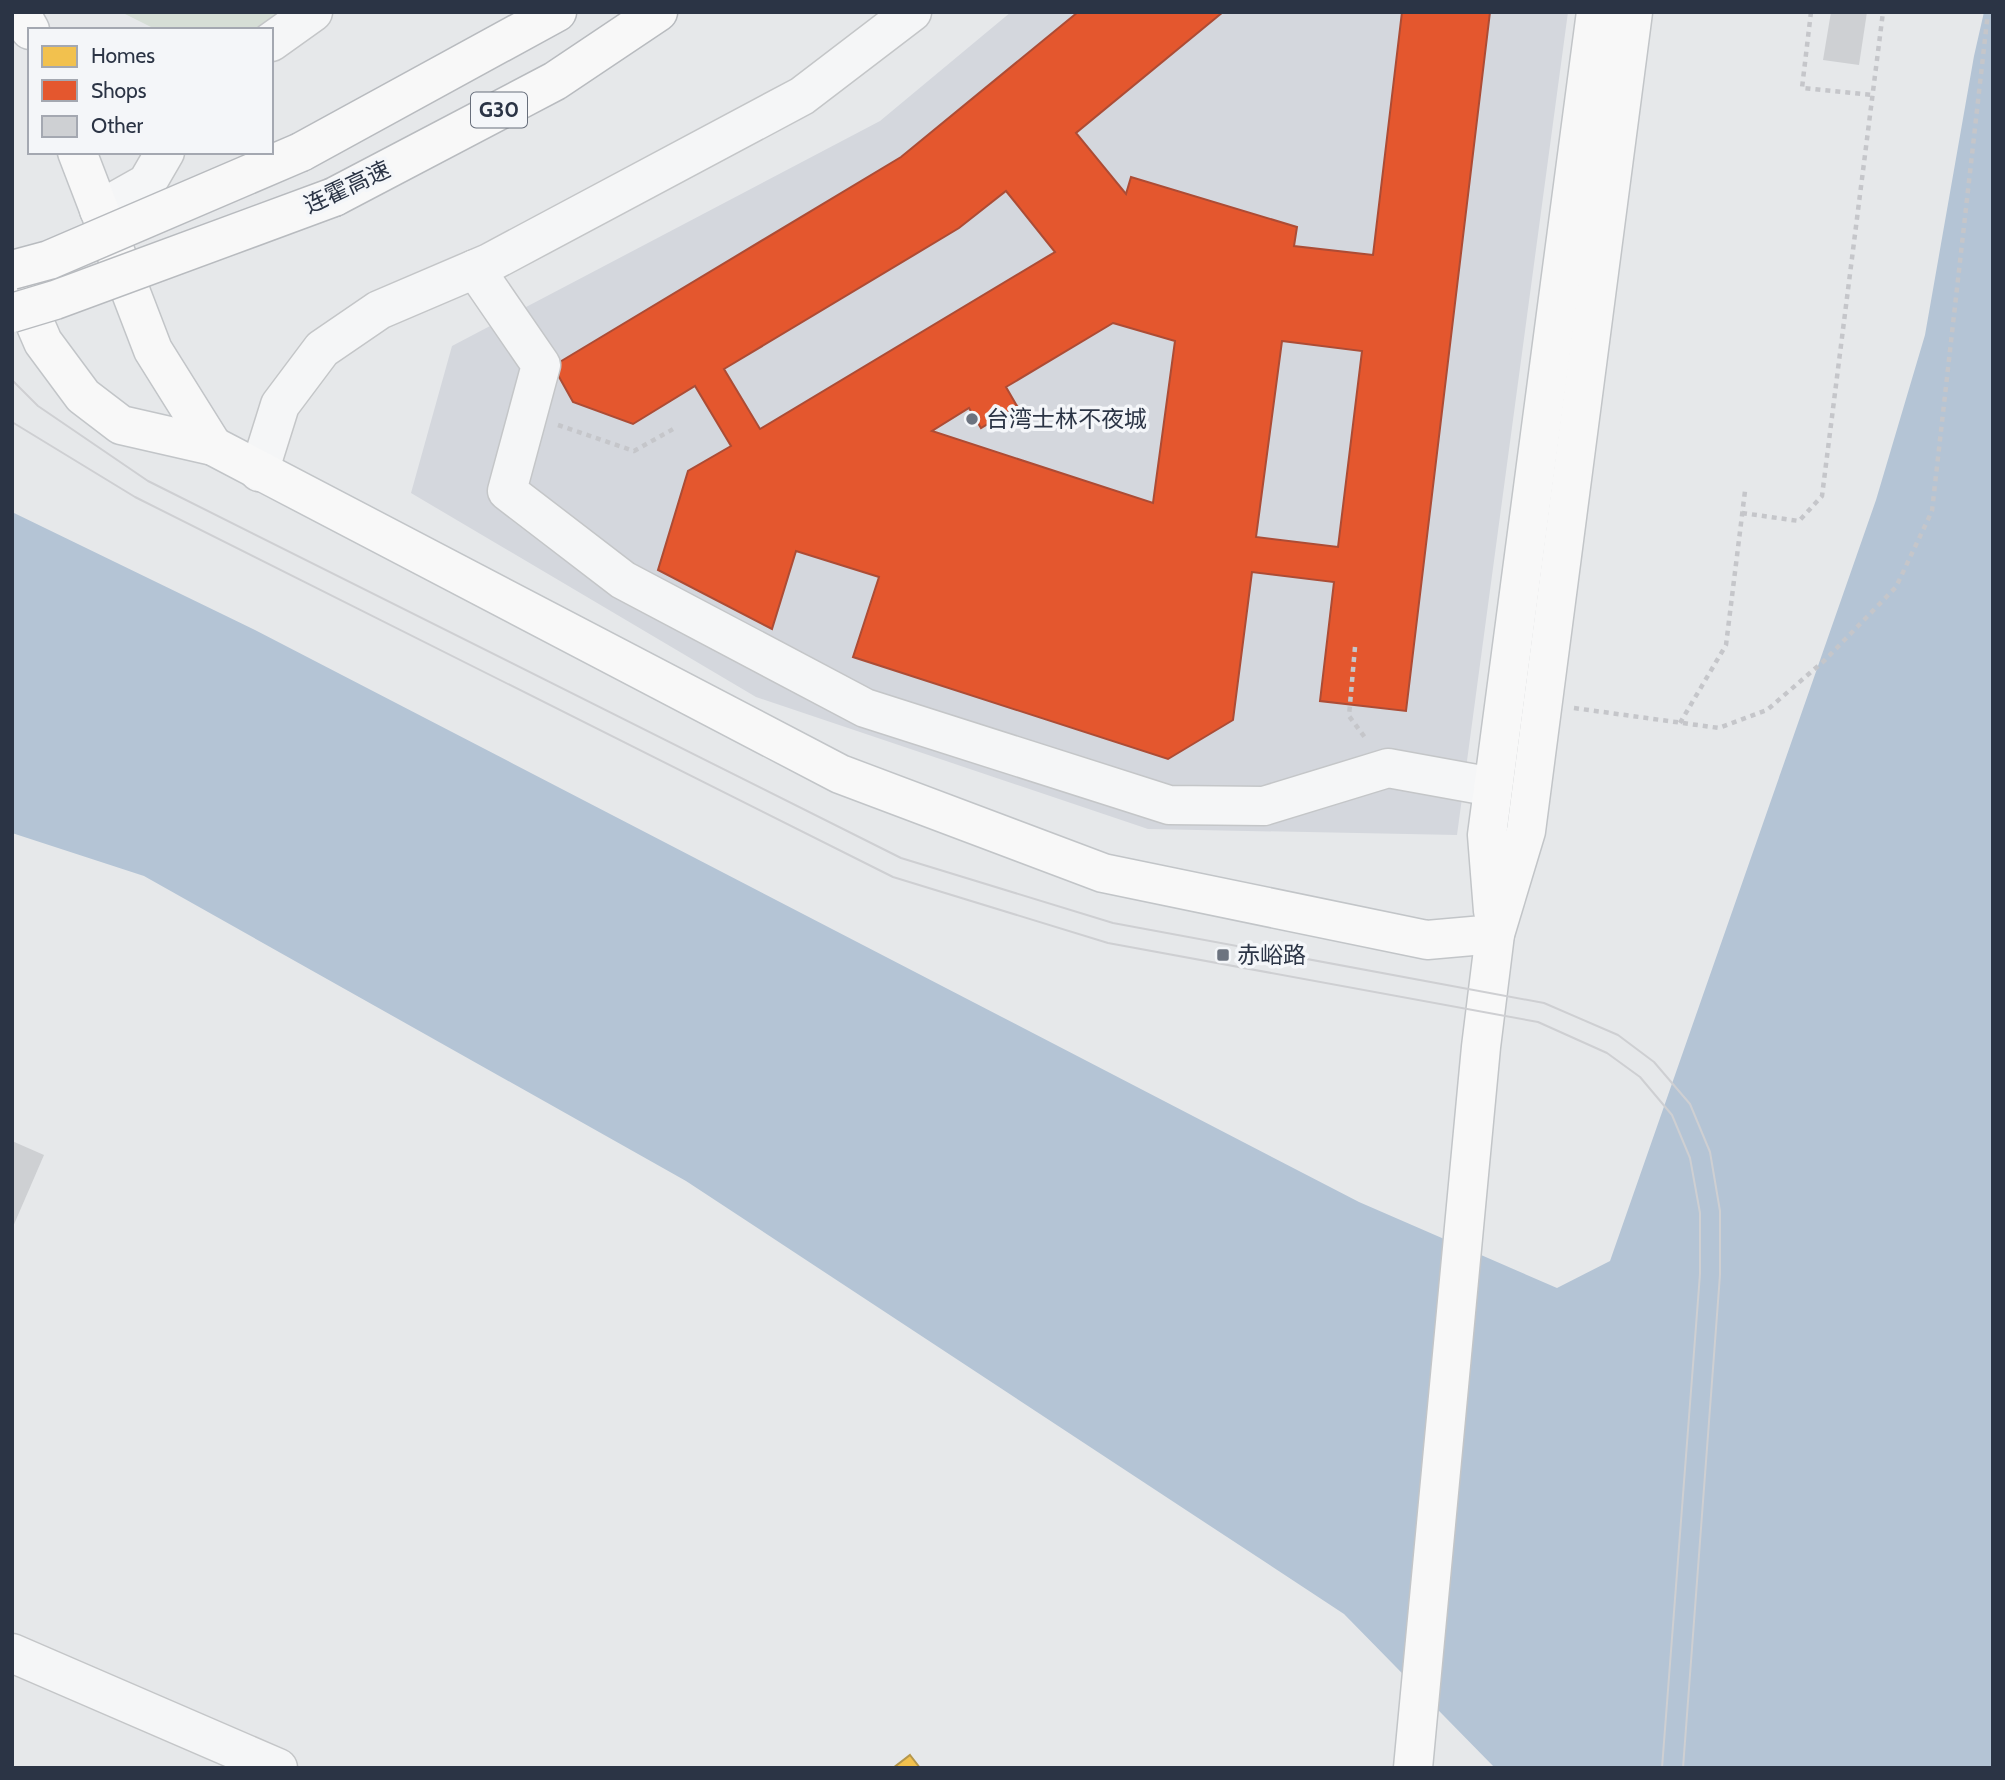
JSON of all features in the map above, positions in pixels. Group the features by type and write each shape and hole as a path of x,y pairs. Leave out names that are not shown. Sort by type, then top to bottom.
{"main road":[{"path":"20,12 29,28"},
{"name":"G30","path":"12,271 49,260 301,152 557,12"},
{"name":"连霍高速","path":"12,313 55,300 334,197 555,81 658,12"},
{"path":"1495,934 1487,835 1595,12"},
{"path":"1413,1768 1481,1047 1495,934 1526,831 1633,12"},
{"path":"78,154 153,350 213,446"},
{"path":"12,271 43,342 83,396 121,425 213,446 840,774 1103,873 1427,940 1495,934"}],"street":[{"path":"273,41 313,12"},
{"path":"259,472 280,405 321,349 379,310 475,269 802,96 912,12"},
{"path":"99,210 147,183 164,154"},
{"path":"475,269 541,365 507,491 623,580 866,708 1169,805 1264,806 1388,768 1493,787"},
{"path":"12,1653 276,1767"}],"path":[{"path":"1811,12 1802,88 1872,95"},
{"path":"1742,513 1799,521 1822,496 1883,12"},
{"path":"1542,704 1718,727 1767,710 1825,660 1896,587 1932,512 1988,12"},
{"path":"527,414 634,451 675,428"},
{"path":"1680,723 1726,645 1745,491"},
{"path":"1355,647 1349,716 1388,768"}],"shaded area":[{"path":"121,12 290,12 262,28 153,28"},
{"name":"台湾士林不夜城","path":"1011,12 1568,12 1457,835 1148,829 756,697 411,493 452,346 880,121"}],"water":[{"path":"1984,12 1993,12 1993,1768 1495,1768 1344,1614 686,1181 144,876 12,833 12,512 255,630 1359,1202 1557,1288 1610,1261 1876,500 1925,335"}],"building: Homes":[{"path":"910,1755 920,1768 893,1768"}],"building: Shops":[{"path":"1078,12 1223,12 1076,133 1126,194 1131,177 1297,227 1294,246 1373,255 1402,12 1490,12 1406,711 1320,701 1334,582 1252,572 1233,720 1168,759 853,657 879,577 796,551 772,629 658,570 688,471 731,446 695,386 633,424 573,402 553,366 901,157","holes":["1006,191 1055,252 760,429 724,369 959,228","1113,323 1175,341 1153,503 932,431 969,408 981,428 1017,406 1006,387","1282,341 1362,351 1338,547 1256,537"]}],"building: Other":[{"path":"1831,12 1867,12 1859,65 1823,60"},
{"path":"12,1141 44,1155 12,1229"}],"tram line":[{"path":"12,380 38,406 148,481 901,858 1113,923 1544,1003 1618,1035 1654,1062 1690,1104 1710,1152 1720,1211 1720,1275 1683,1768"},
{"path":"12,422 135,497 893,877 1108,943 1538,1022 1607,1053 1640,1077 1672,1115 1690,1158 1700,1213 1700,1274 1662,1768"}],"place":[{"name":"台湾士林不夜城","path":"972,419"},
{"name":"赤峪路","path":"1223,955"}]}
